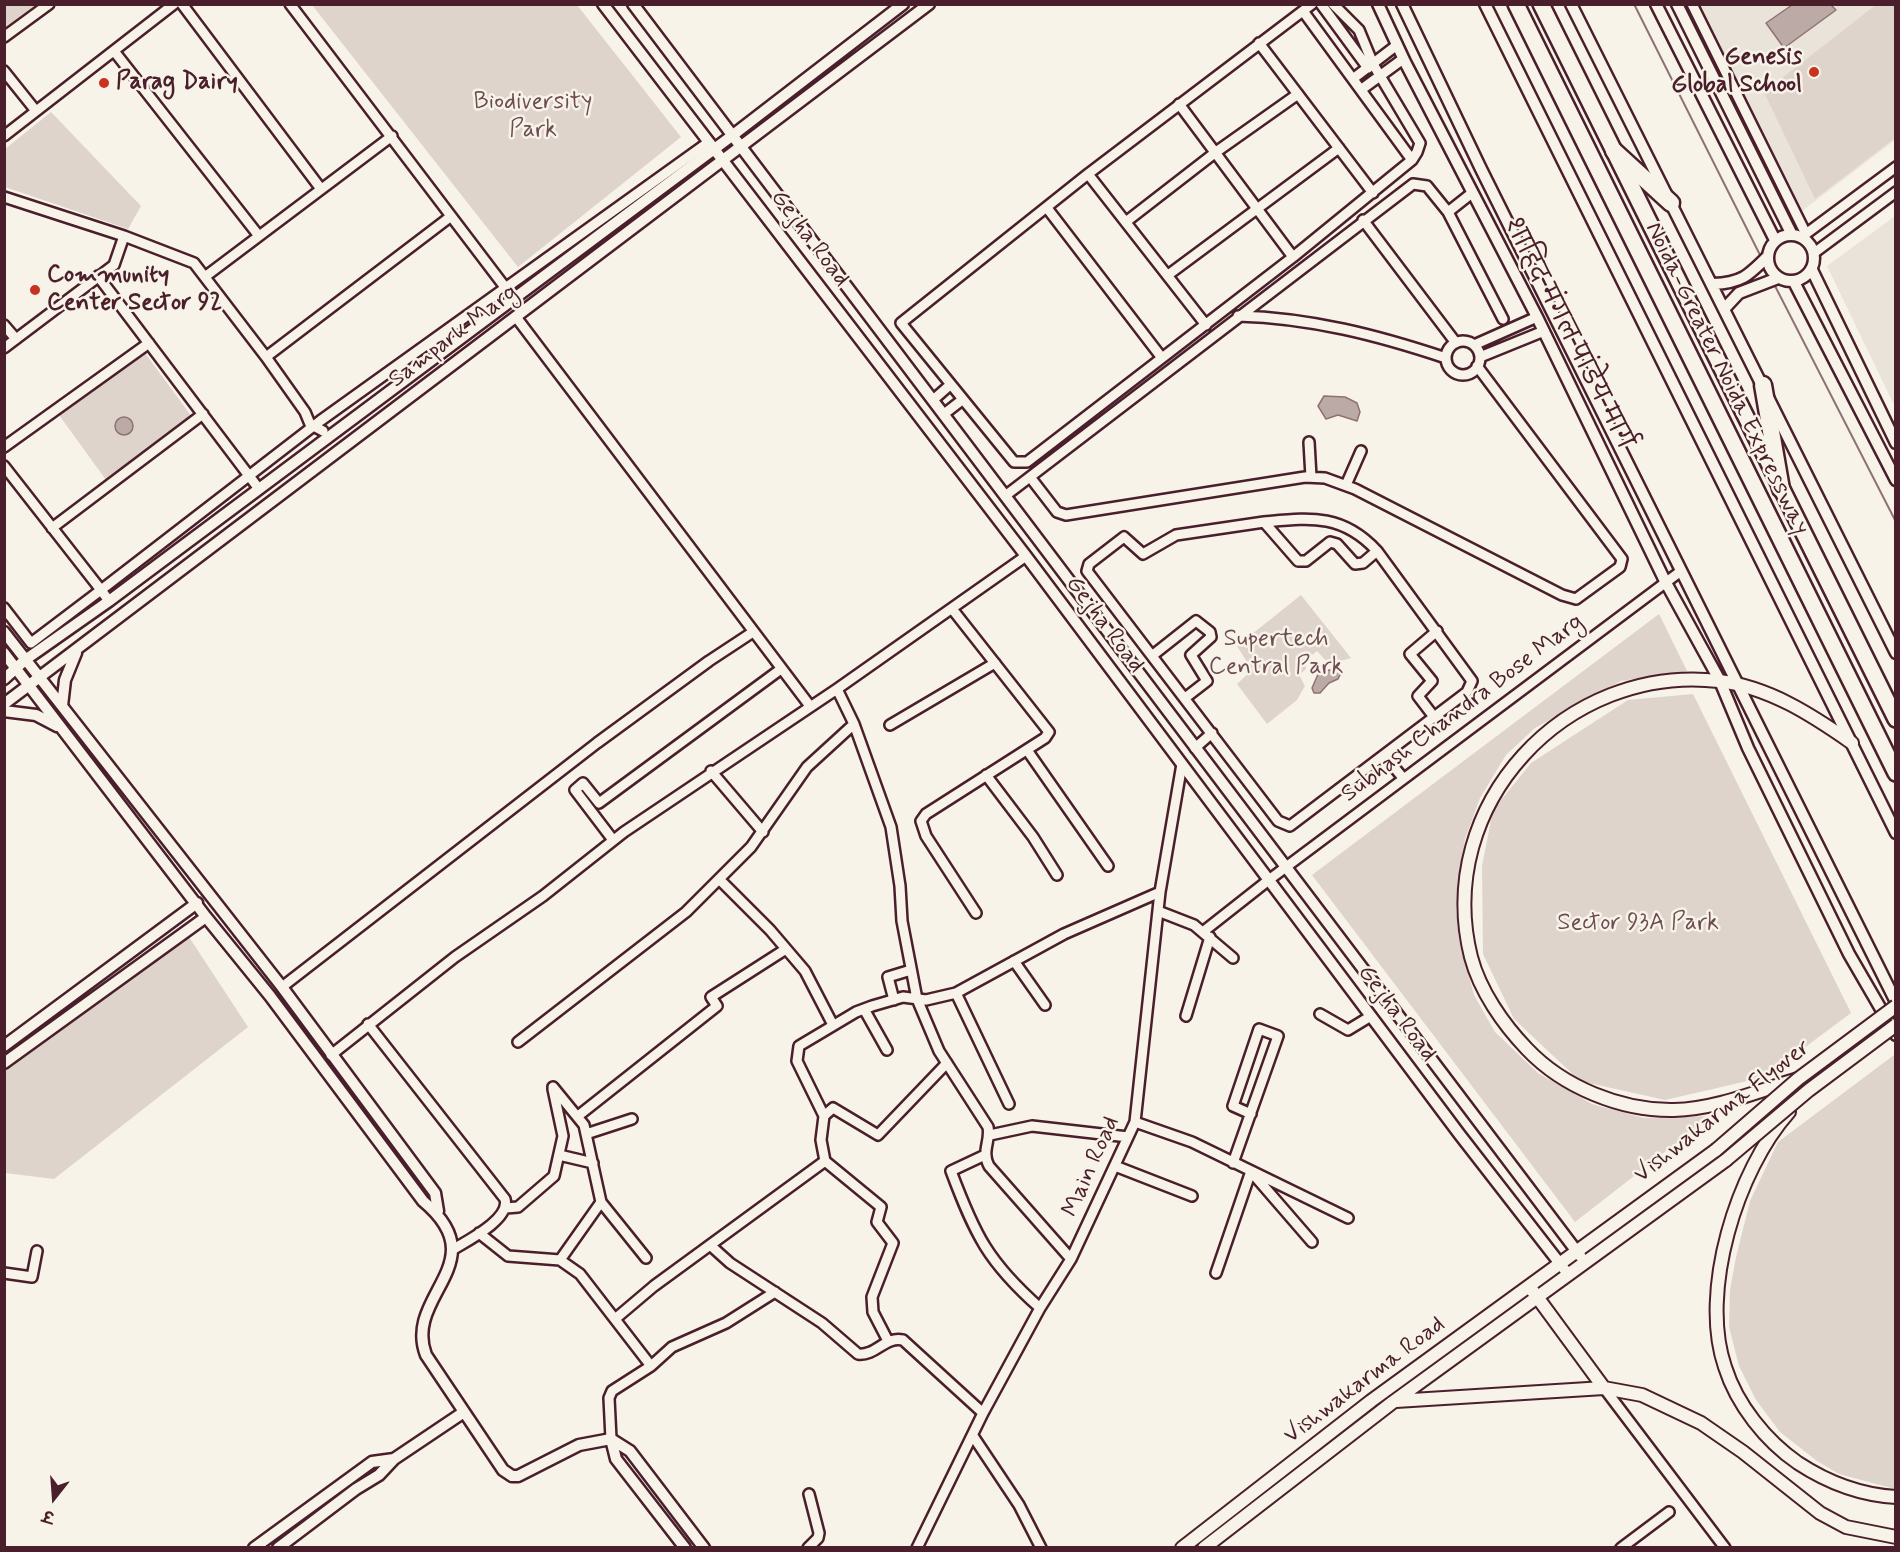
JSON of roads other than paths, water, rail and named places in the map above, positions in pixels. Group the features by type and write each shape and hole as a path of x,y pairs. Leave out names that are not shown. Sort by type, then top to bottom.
{"highway":[{"name":"Noida-Greater Noida Expressway","path":"1516,4 1896,772"},
{"name":"Noida-Greater Noida Expressway","path":"1541,4 1896,719"},
{"path":"1614,151 1671,203"},
{"path":"1763,385 1780,489"}],"main road":[{"path":"1798,1079 1734,1099 1673,1110 1639,1107 1602,1097 1567,1082 1536,1059 1509,1029 1486,992 1472,958 1466,923 1466,881 1473,841 1486,807 1503,778 1533,744 1577,710 1618,692 1649,684 1720,681 1739,685 1803,710 1852,742"},
{"name":"Vishwakarma Flyover","path":"1575,1250 1716,1150 1798,1079 1896,1004"},
{"name":"Vishwakarma Flyover","path":"1585,1262 1726,1160 1809,1090 1896,1025"},
{"path":"1809,1090 1775,1128 1755,1162 1739,1198 1719,1271 1716,1311 1724,1366 1740,1400 1763,1432 1788,1456 1816,1474 1847,1488 1896,1497"},
{"name":"Vishwakarma Road","path":"1182,1548 1371,1401 1575,1250"},
{"name":"Vishwakarma Road","path":"1206,1546 1393,1402 1585,1262"},
{"path":"1528,1284 1604,1388"},
{"path":"1393,1402 1604,1388 1642,1395 1661,1402 1701,1423 1743,1452 1820,1513 1845,1527 1896,1537"},
{"path":"1201,1533 1206,1546"}],"street":[{"path":"4,37 49,4"},
{"path":"4,136 174,4"},
{"path":"182,4 321,189"},
{"path":"291,4 514,299"},
{"name":"Gejha Road","path":"603,4 1026,556 1568,1274"},
{"name":"Gejha Road","path":"633,4 1585,1262"},
{"name":"Sampark Marg","path":"4,679 25,660 109,601 258,489 326,434 514,299 712,146 734,135 903,4"},
{"name":"Sampark Marg","path":"4,704 30,687 929,4"},
{"path":"1312,4 1088,174 901,323 1014,462 1023,463 1206,325 1412,160 1420,147 1420,142 1381,75 1370,66 1321,4"},
{"path":"1333,4 1359,30 1370,66"},
{"name":"शाहिद मंगल पांडेय मार्ग","path":"1378,4 1403,59 1544,331 1665,581 1720,681 1748,748 1849,954 1896,1035"},
{"path":"1402,4 1739,685 1775,764 1896,1004"},
{"path":"1485,4 1896,833"},
{"path":"1571,4 1896,653"},
{"path":"1656,4 1775,240"},
{"path":"1677,4 1800,235 1814,253 1812,270 1892,428 1896,443"},
{"path":"1692,4 1800,235"},
{"path":"1303,11 1412,160"},
{"path":"1259,43 1373,193"},
{"path":"1354,78 1397,45"},
{"path":"114,51 259,236"},
{"path":"1362,89 1403,59"},
{"path":"4,71 36,111"},
{"path":"1127,221 1216,152 1298,94"},
{"path":"1179,104 1293,257"},
{"path":"206,276 392,136"},
{"path":"4,608 31,643 316,424 712,146"},
{"path":"1168,275 1339,148"},
{"path":"1775,240 1800,235 1896,167"},
{"path":"1088,174 1206,325"},
{"path":"1005,496 1363,220 1418,183 1427,186 1448,212 1503,319"},
{"path":"1814,253 1896,192"},
{"path":"1448,212 1472,193"},
{"path":"4,196 186,259 206,276 305,412 326,434"},
{"path":"1047,208 1162,358"},
{"path":"266,357 450,217"},
{"path":"1363,220 1456,343"},
{"path":"4,348 114,265 124,236"},
{"path":"1713,284 1730,283 1743,279 1767,257 1775,240"},
{"path":"1767,257 1768,265 1778,278"},
{"path":"1725,308 1739,293 1778,278 1794,282 1804,278 1812,270"},
{"path":"98,276 258,489"},
{"path":"1794,282 1896,480"},
{"path":"1238,316 1297,319 1331,325 1398,342 1446,358"},
{"path":"516,317 810,706"},
{"path":"1474,345 1537,317"},
{"path":"4,325 16,339"},
{"path":"1503,331 1510,344"},
{"path":"1030,477 1057,512 1066,514 1311,477 1325,478 1346,485 1571,599 1581,596 1620,567 1622,559 1479,362 1474,345 1465,341 1456,343 1449,349 1446,358 1449,367 1456,373 1466,374 1479,362 1510,344 1544,331"},
{"path":"4,447 149,343"},
{"path":"933,400 950,385"},
{"path":"944,414 962,400"},
{"path":"52,528 203,414"},
{"path":"1309,442 1311,477"},
{"path":"1346,485 1360,451"},
{"path":"4,466 109,601"},
{"path":"1322,519 1359,536 1377,551 1472,681 1467,692 1290,826 1278,821 1087,571 1089,564 1124,537 1143,554 1176,535 1264,522 1322,519"},
{"path":"1264,522 1298,561 1306,561 1330,542 1337,544 1355,564 1363,563 1377,551"},
{"path":"331,1055 455,957 543,896 613,840 711,771 837,689 952,610 1026,556"},
{"name":"Subhash Chandra Bose Marg","path":"1207,934 1270,879 1681,571"},
{"path":"952,610 1048,727 1048,735 926,814 921,821 926,836 941,862 976,914"},
{"path":"1153,655 1196,621 1210,632 1210,637 1191,655 1207,681 1185,698"},
{"path":"1434,717 1418,696 1432,681 1410,654 1437,631"},
{"path":"4,632 282,987 435,1193 438,1211 448,1227 452,1250 444,1280 423,1322 420,1341 426,1355 503,1470 512,1476 526,1473 579,1445 611,1440 630,1451 704,1548"},
{"path":"282,987 597,743 709,661 753,632"},
{"path":"62,706 64,680 78,650"},
{"path":"4,653 309,1048 423,1201 438,1211"},
{"path":"890,725 995,663"},
{"path":"613,840 575,790 583,783 599,802 781,669"},
{"path":"837,689 854,724 891,827 900,886 902,921 917,999 939,1051 988,1127 990,1135 985,1155 989,1166 1071,1258"},
{"path":"4,711 36,715 63,729"},
{"path":"519,1042 686,912 763,832 807,767 854,724"},
{"path":"1196,748 1212,733"},
{"path":"1027,750 1108,866"},
{"path":"1385,756 1403,778"},
{"name":"Main Road","path":"917,1548 983,1413 1040,1308 1071,1258 1135,1122 1160,892 1182,764"},
{"path":"711,771 763,832"},
{"path":"986,775 1033,837 1057,875"},
{"path":"719,879 805,971 833,1025"},
{"path":"888,1341 871,1306 879,1275 892,1246 891,1239 877,1222 881,1207 825,1161 821,1140 824,1116 797,1061 796,1051 805,1042 864,1009 903,997 942,998 956,993 1096,919 1160,892"},
{"path":"4,1046 197,903"},
{"path":"1158,911 1186,920 1207,934 1233,958"},
{"path":"4,1063 206,917"},
{"path":"1186,1016 1207,934"},
{"path":"579,1116 717,1006 711,997 786,949"},
{"path":"1014,961 1045,1005"},
{"path":"256,979 268,969"},
{"path":"894,1000 888,977 911,969"},
{"path":"956,993 1009,1104"},
{"path":"864,1009 887,1050"},
{"path":"1320,1014 1348,1030 1371,1016"},
{"path":"368,1024 505,1199 506,1208"},
{"path":"1233,1163 1251,1114 1278,1036 1260,1029 1233,1106 1251,1114"},
{"path":"309,1048 320,1041"},
{"path":"824,1116 833,1108 878,1135 946,1063"},
{"path":"452,1250 479,1233 506,1208 519,1207 554,1176 563,1136 553,1087 579,1116 586,1134 601,1202 646,1258"},
{"path":"586,1134 632,1119"},
{"path":"1135,1122 1192,1142 1348,1218"},
{"path":"990,1135 1032,1126 1128,1137"},
{"path":"559,1155 593,1163"},
{"path":"985,1155 951,1171 969,1220 985,1251 1020,1290 1040,1308"},
{"path":"615,1319 654,1286 825,1161"},
{"path":"1114,1167 1192,1196"},
{"path":"1251,1171 1312,1242"},
{"path":"1216,1273 1251,1171"},
{"path":"560,1260 601,1202"},
{"path":"479,1233 508,1256 560,1260 580,1274 651,1366"},
{"path":"710,1245 730,1263 822,1323 858,1354 868,1354 888,1341 897,1339 908,1343 983,1413"},
{"path":"4,1273 32,1277 37,1251"},
{"path":"685,1548 616,1459 611,1440 609,1394 651,1366 672,1347 726,1323 775,1292"},
{"path":"1604,1388 1725,1548"},
{"path":"278,1548 356,1489 379,1475 394,1459 464,1412"},
{"path":"973,1436 1019,1505 1041,1548"},
{"path":"254,1548 372,1462 394,1459"},
{"path":"349,1479 356,1489"},
{"path":"808,1548 818,1538 819,1533 809,1494"},
{"path":"1621,1548 1669,1512"}],"waterway":[{"path":"1634,4 1761,257"},
{"path":"1765,265 1771,276"},
{"path":"1774,284 1896,522"}],"place":[{"name":"Genesis Global School","path":"1814,72"},
{"name":"Parag Dairy","path":"104,83"},
{"name":"Community Center Sector 92","path":"35,290"}],"park label":[{"name":"Biodiversity Park","path":"533,117"},
{"name":"Supertech Central Park","path":"1276,654"},
{"name":"Sector 93A Park","path":"1638,924"}]}
